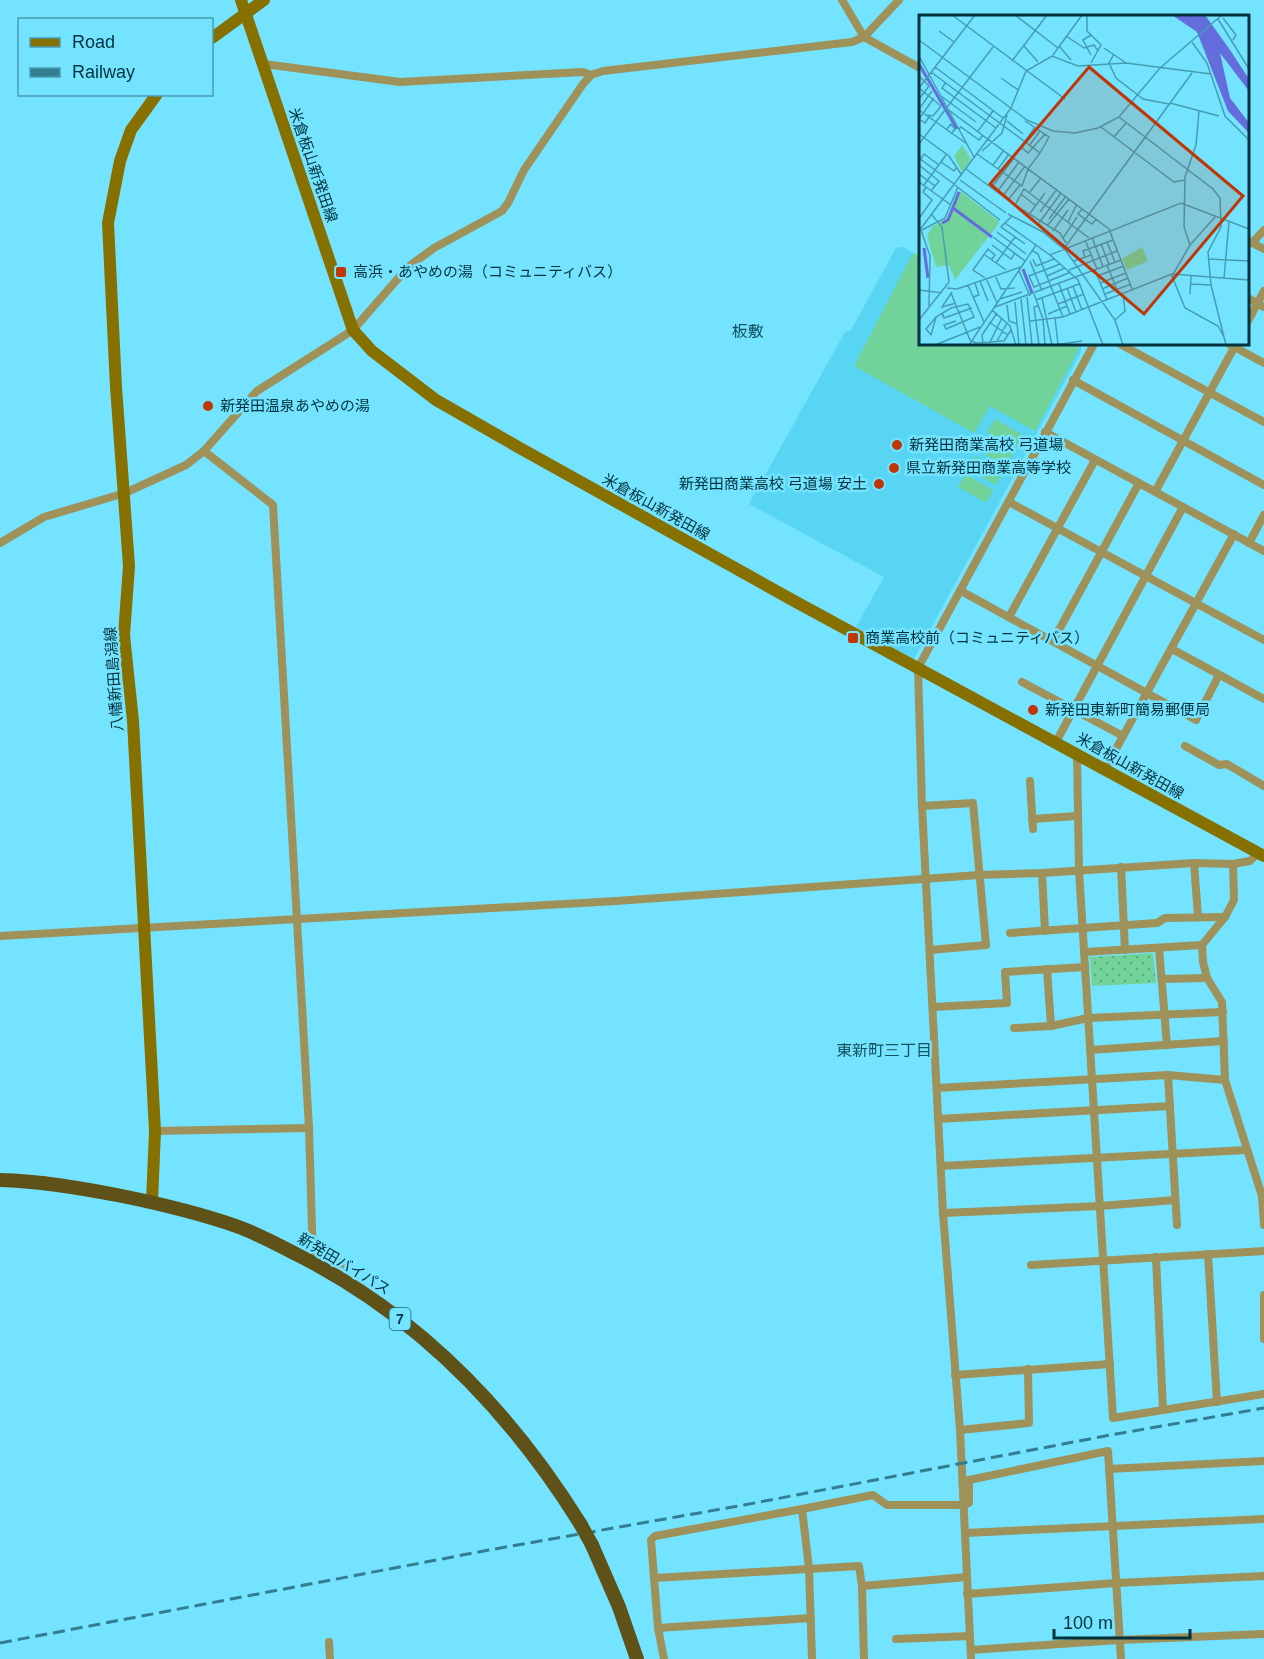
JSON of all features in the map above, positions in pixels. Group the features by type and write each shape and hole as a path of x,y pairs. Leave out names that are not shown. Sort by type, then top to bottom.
{"highway":[{"name":"新発田バイパス","path":"0,1180 32,1181 152,1201 237,1227 313,1256 389,1310 418,1332 467,1378 520,1436 552,1479 591,1545 619,1607 637,1659"}],"main road":[{"name":"米倉板山新発田線","path":"241,0 353,330 372,351 436,400 596,492 1261,855"},
{"path":"213,37 264,0"},
{"name":"八幡新田島潟線","path":"152,1201 155,1131 133,721 124,635 129,566 116,387 108,223 120,161 131,130 156,96"}],"street":[{"path":"842,0 864,37 919,67"},
{"path":"0,543 44,517 125,493 186,465 204,451 257,391 353,330 408,267 434,248 502,211 508,204 524,170 591,75 603,71 852,42 864,37 899,0"},
{"path":"264,64 400,82 583,72 591,75"},
{"path":"1264,230 1250,242 1264,249"},
{"path":"1249,320 1261,305 1264,291"},
{"path":"1093,345 918,668 922,806 943,1213 960,1430 971,1654 1119,1640 1264,1634"},
{"path":"1122,345 1264,422"},
{"path":"1155,492 1233,345"},
{"path":"1235,345 1264,363"},
{"path":"1073,380 1264,485"},
{"path":"1045,432 1264,551"},
{"path":"204,451 273,505 309,1128 313,1256 344,1264"},
{"path":"1009,617 1095,460"},
{"path":"1053,641 1139,483"},
{"path":"1009,502 1264,640"},
{"path":"1056,742 1183,507"},
{"path":"1249,543 1264,515"},
{"path":"1105,769 1233,534"},
{"path":"961,591 1196,720 1219,675"},
{"path":"1172,648 1264,699"},
{"path":"1022,682 1123,736"},
{"path":"1185,746 1219,765 1227,764 1264,786"},
{"path":"1077,754 1082,929 1113,1418 1264,1394"},
{"path":"1030,781 1033,829"},
{"path":"922,806 973,803 986,945 930,950"},
{"path":"1032,819 1077,816"},
{"path":"0,936 616,901 979,875 1194,863 1233,864 1250,861 1261,855"},
{"path":"1194,863 1198,917"},
{"path":"1233,864 1234,900 1225,917 1202,945 1203,962 1207,978 1222,1002 1225,1080 1263,1196 1264,1225"},
{"path":"1121,867 1125,950"},
{"path":"1042,873 1045,931"},
{"path":"1010,933 1157,922 1165,918 1225,917"},
{"path":"1084,952 1202,945"},
{"path":"1159,948 1167,1045"},
{"path":"933,1007 1007,1004 1005,972 1085,967"},
{"path":"1047,969 1051,1026"},
{"path":"1162,979 1207,978"},
{"path":"1014,1028 1051,1026 1088,1018 1223,1012"},
{"path":"1090,1050 1224,1041"},
{"path":"937,1088 1168,1075 1225,1080"},
{"path":"1168,1075 1177,1225"},
{"path":"938,1119 1170,1106"},
{"path":"155,1131 309,1128"},
{"path":"941,1166 1247,1150"},
{"path":"943,1213 1175,1200"},
{"path":"1030,1265 1264,1251"},
{"path":"1208,1254 1217,1402"},
{"path":"1156,1257 1163,1410"},
{"path":"1264,1295 1264,1339"},
{"path":"955,1375 1110,1364"},
{"path":"960,1430 1029,1423 1028,1370"},
{"path":"664,1659 658,1628 651,1540 655,1536 873,1495 887,1505 963,1505 969,1503 969,1480 1107,1451 1121,1659"},
{"path":"1108,1469 1264,1461"},
{"path":"802,1509 809,1568 812,1659"},
{"path":"965,1533 1264,1519"},
{"path":"655,1578 859,1566 862,1586 864,1659"},
{"path":"862,1586 967,1576"},
{"path":"968,1594 1116,1583 1264,1576"},
{"path":"658,1628 811,1618"},
{"path":"896,1639 970,1636"},
{"path":"328,1642 330,1659"}],"shaded area":[{"name":"県立新発田商業高等学校","path":"903,247 919,256 919,345 1081,345 1081,352 914,659 856,627 884,577 749,504 845,332 851,330 896,248"}],"green space":[{"path":"913,253 919,256 919,345 1078,345 1078,351 1035,431 990,406 974,433 854,366"},
{"path":"995,419 1023,435 1016,448 987,432"},
{"path":"985,437 1013,453 1006,466 977,450"},
{"path":"975,456 1003,472 996,485 968,469"},
{"path":"965,474 993,490 986,503 958,487"},
{"path":"1153,953 1156,983 1092,986 1090,957"}],"railway":[{"path":"0,1643 489,1550 1264,1408"}],"place":[{"name":"高浜・あやめの湯（コミュニティバス）","path":"341,272"},
{"name":"新発田温泉あやめの湯","path":"208,406"},
{"name":"新発田商業高校 弓道場","path":"897,445"},
{"name":"県立新発田商業高等学校","path":"894,468"},
{"name":"新発田商業高校 弓道場 安土","path":"879,484"},
{"name":"商業高校前（コミュニティバス）","path":"853,638"},
{"name":"新発田東新町簡易郵便局","path":"1033,710"}],"district":[{"name":"板敷","path":"748,331"},
{"name":"東新町三丁目","path":"884,1050"}]}
